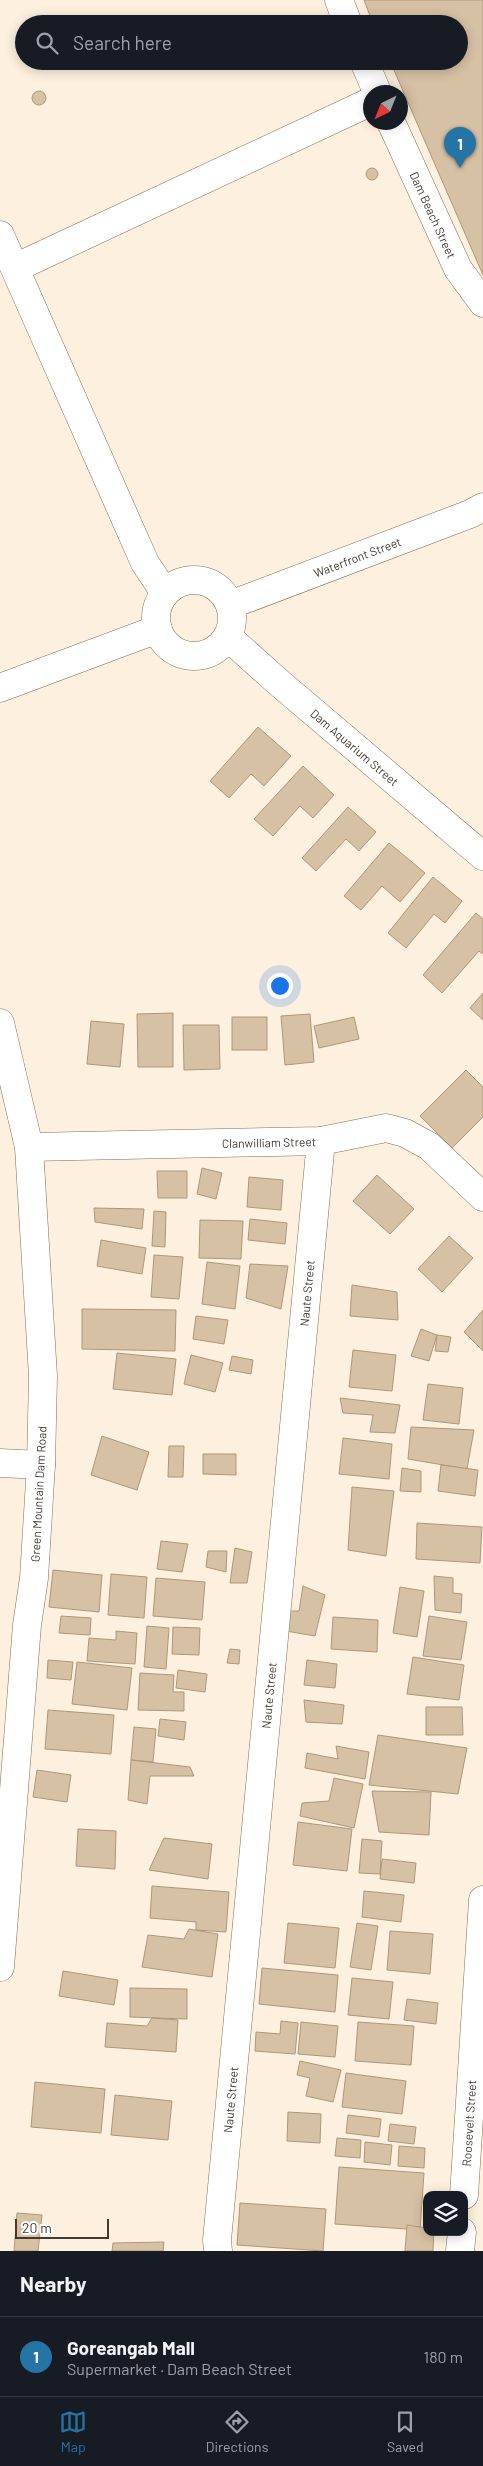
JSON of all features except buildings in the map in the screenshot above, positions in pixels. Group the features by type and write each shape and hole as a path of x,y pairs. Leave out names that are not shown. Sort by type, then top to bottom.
{"street":[{"path":"339,0 345,15"},
{"path":"368,70 374,85"},
{"path":"15,268 363,105"},
{"name":"Dam Beach Street","path":"394,130 458,269 483,304"},
{"path":"0,235 145,563 165,593"},
{"name":"Waterfront Street","path":"230,605 483,507"},
{"path":"185,580 198,580 210,583 221,590 230,605 232,624 228,637 220,646 209,653 197,656 184,655 172,650 163,640 156,616 158,604 165,593 174,585 185,580"},
{"path":"0,688 158,628"},
{"name":"Dam Aquarium Street","path":"228,637 483,856"},
{"name":"Green Mountain Dam Road","path":"0,1023 29,1147 43,1376 41,1465 0,1967"},
{"name":"Clanwilliam Street","path":"29,1147 321,1141 386,1128 405,1133 429,1146 483,1197"},
{"name":"Naute Street","path":"218,2251 217,2240 321,1141"},
{"path":"0,1462 41,1465"},
{"name":"Roosevelt Street","path":"464,2191 483,1900"},
{"path":"460,2251 462,2236"}],"place":[{"name":"Goreangab Mall","path":"460,168"}]}
